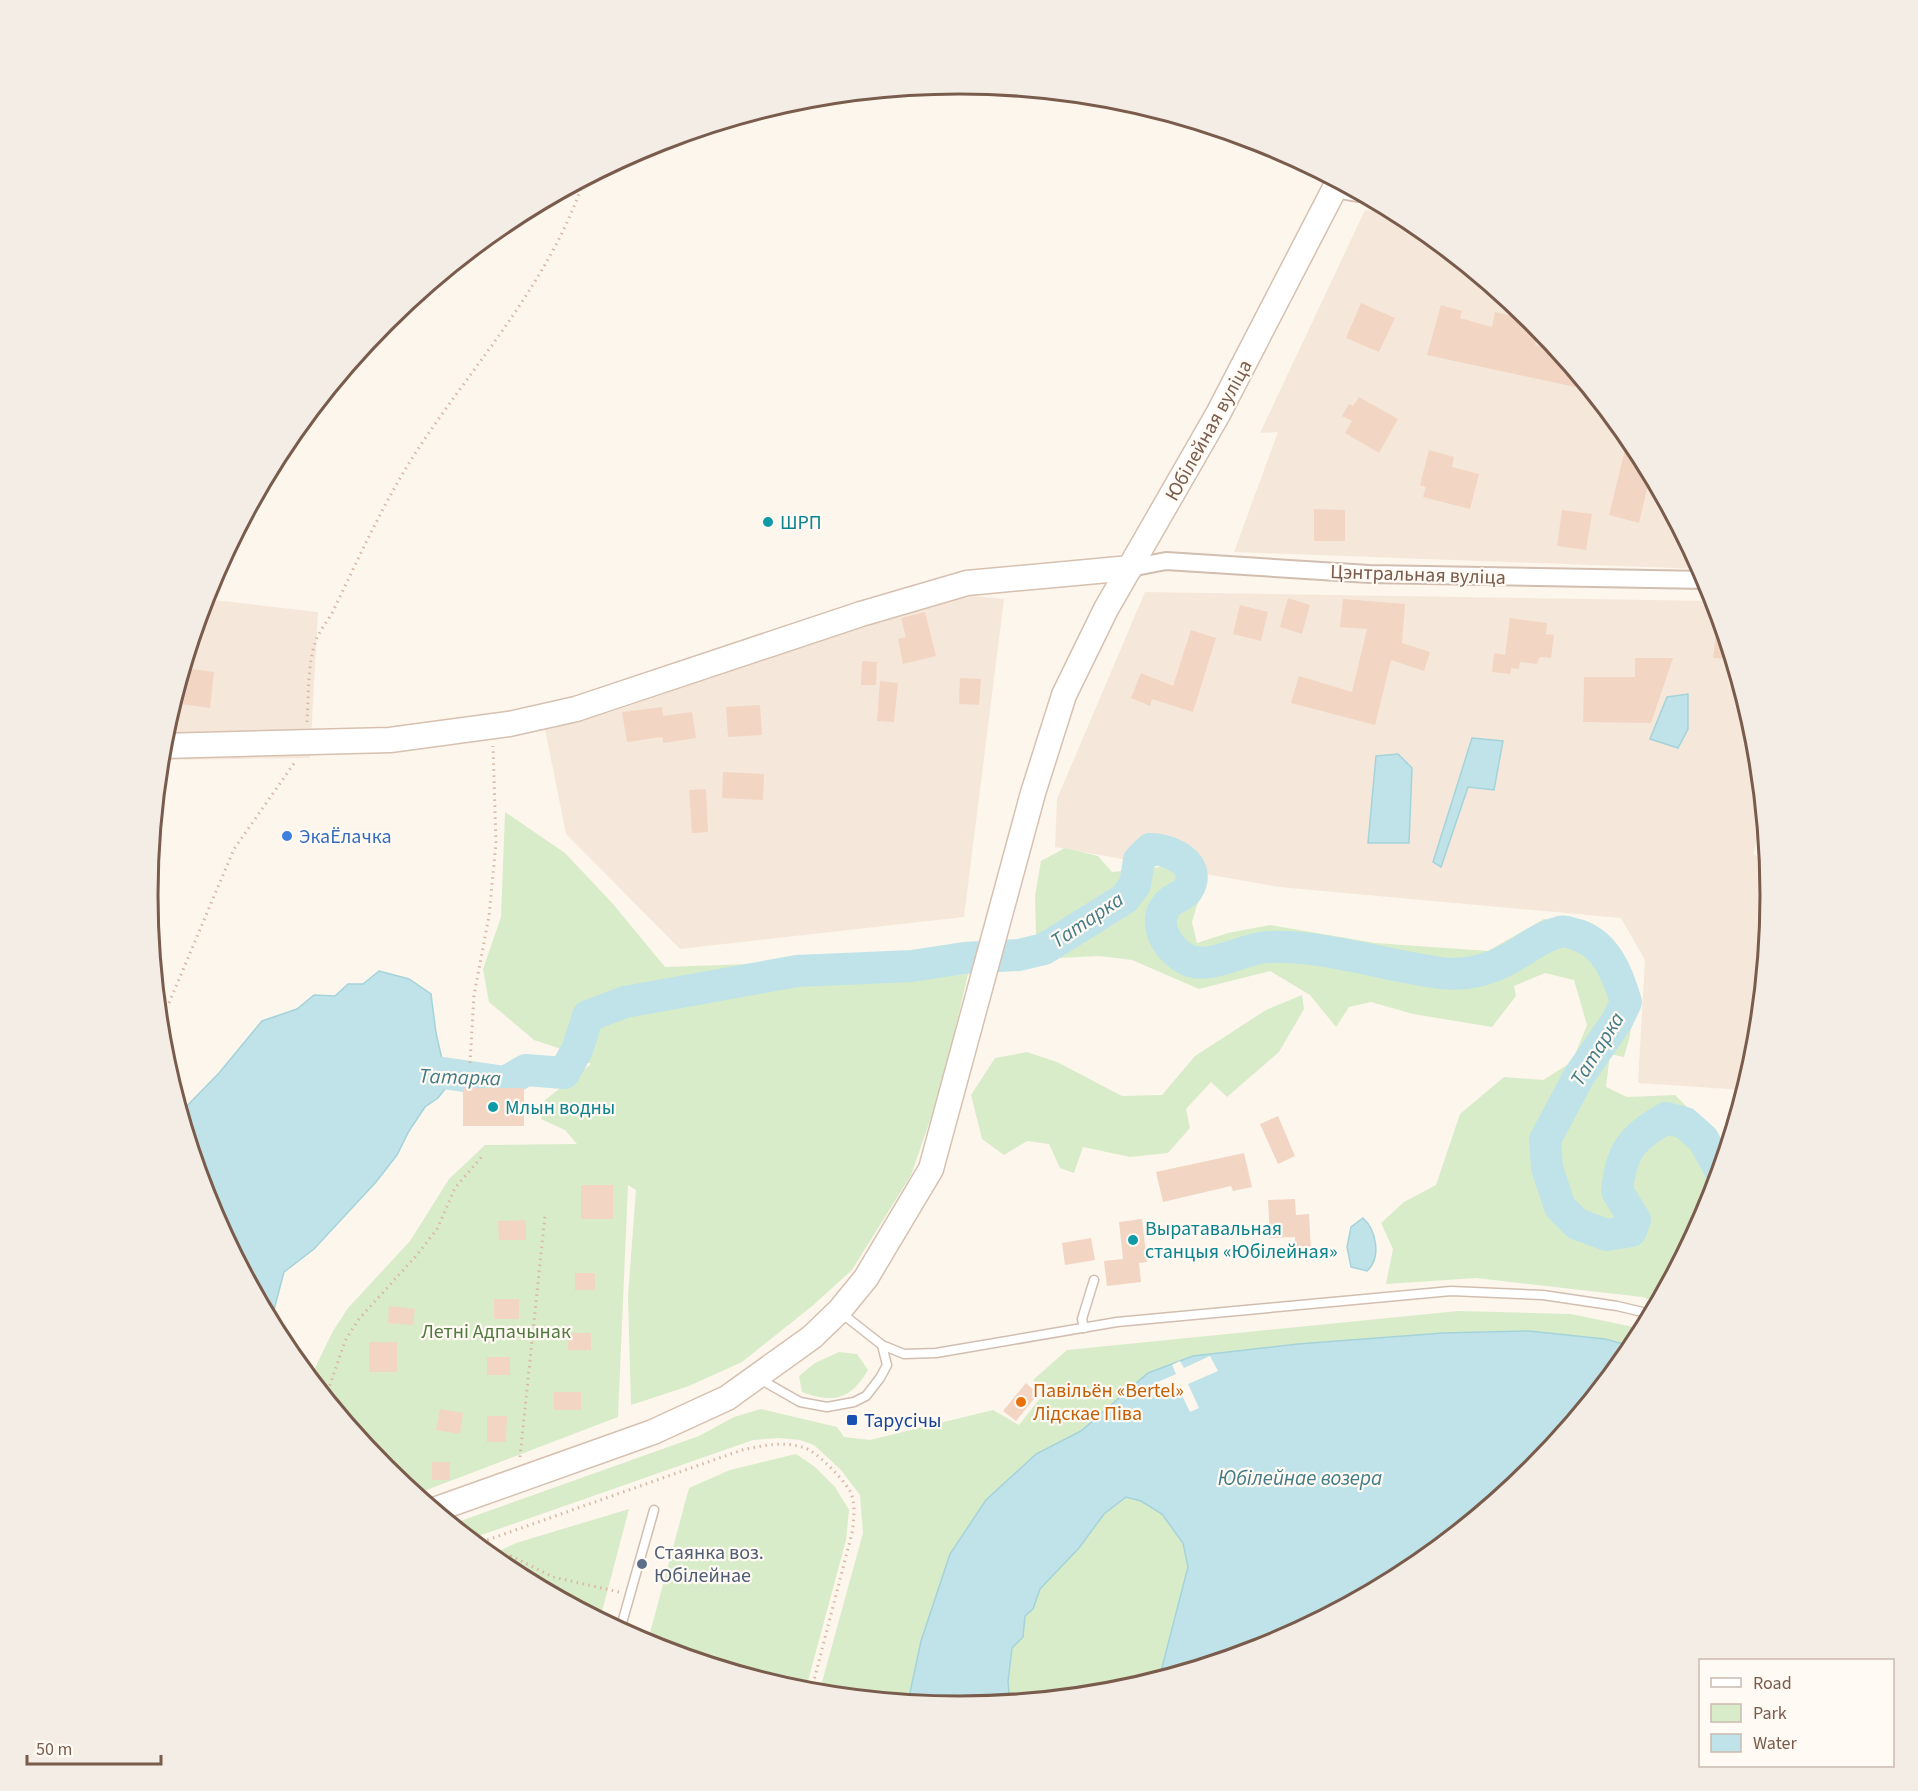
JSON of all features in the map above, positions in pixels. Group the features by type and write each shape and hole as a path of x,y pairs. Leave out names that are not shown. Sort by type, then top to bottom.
{"street":[{"name":"Юбілейная вуліца","path":"442,1507 674,1424 727,1398 758,1378 812,1337 839,1311 887,1245 930,1169 979,998 999,916 1064,695 1106,609 1218,414 1283,290 1342,192"},
{"name":"Цэнтральная вуліца","path":"1130,568 1166,561 1369,574 1695,580"},
{"path":"172,746 390,740 491,727 576,709 861,614 967,583 1130,568"}],"lane":[{"path":"1084,1328 1082,1319 1094,1280"},
{"path":"839,1311 882,1345 904,1354 936,1353 1117,1322 1451,1292 1543,1294 1617,1305 1643,1312"},
{"path":"758,1378 800,1402 827,1407 854,1402 866,1396 887,1365 882,1345"},
{"path":"623,1622 654,1510"}],"path":[{"path":"169,1003 234,849 290,771 305,742 310,669 316,640 393,489 423,440 528,293 573,213 581,190"},
{"path":"470,1063 474,995 489,916 496,843 495,774 491,727"},
{"path":"329,1389 345,1341 357,1320 416,1256 437,1229 455,1188 484,1154"},
{"path":"526,1476 519,1454 544,1215"},
{"path":"485,1541 742,1450 775,1444 804,1447 825,1462 850,1491 855,1510 852,1533 813,1683"},
{"path":"508,1558 511,1556 553,1576 630,1595"}],"shaded area":[{"path":"1365,210 1377,212 1447,260 1487,293 1561,367 1625,450 1653,495 1690,569 1234,552 1278,432 1260,433"},
{"path":"1145,592 1703,601 1733,688 1745,739 1757,835 1754,854 1759,857 1758,948 1745,1052 1736,1089 1638,1083 1645,960 1621,918 1279,887 1055,847 1057,799"},
{"path":"974,596 1004,599 964,917 680,949 566,834 545,729 611,712 918,607"},
{"path":"215,600 318,612 310,758 170,760 185,688"}],"green space":[{"name":"Летні Адпачынак","path":"505,812 565,853 613,904 665,967 833,961 816,982 968,974 942,1086 911,1175 852,1270 811,1307 742,1362 689,1386 631,1405 628,1296 636,1190 628,1185 618,1417 424,1491 357,1424 314,1370 333,1331 348,1308 410,1241 449,1179 485,1145 577,1144 565,1130 541,1119 545,1100 591,1064 561,1049 534,1040 489,1002 483,969 501,917"},
{"path":"1065,848 1098,856 1112,872 1161,867 1205,879 1192,922 1197,943 1228,933 1270,925 1375,943 1488,951 1544,919 1594,930 1630,973 1634,989 1630,1036 1624,1057 1610,1054 1606,1087 1627,1097 1675,1095 1721,1141 1699,1202 1651,1300 1476,1278 1386,1284 1393,1249 1381,1223 1404,1202 1436,1185 1460,1114 1504,1077 1543,1080 1572,1062 1587,1025 1574,980 1545,973 1514,986 1516,996 1492,1027 1413,1014 1371,1002 1349,1007 1336,1027 1310,995 1270,971 1199,989 1132,960 1099,956 1060,958 1036,936 1035,896 1041,861"},
{"path":"1302,995 1304,1009 1279,1052 1227,1097 1211,1082 1186,1109 1190,1128 1168,1153 1130,1157 1083,1147 1074,1173 1060,1168 1049,1144 1027,1141 1004,1155 982,1139 971,1095 995,1058 1027,1052 1057,1062 1122,1096 1162,1095 1195,1056 1266,1010"},
{"path":"1458,1311 1571,1314 1634,1327 1623,1344 1605,1339 1529,1331 1443,1333 1298,1344 1193,1356 1148,1373 1081,1431 1036,1454 986,1500 950,1554 921,1641 909,1695 821,1684 863,1533 860,1495 841,1470 814,1445 800,1440 779,1438 753,1440 478,1536 459,1521 699,1436 734,1417 761,1409 837,1427 844,1437 870,1440 993,1410 1019,1425 1045,1392 1033,1380 1067,1350"},
{"path":"839,1352 857,1354 868,1370 862,1380 848,1393 832,1398 802,1392 799,1376 815,1363"},
{"path":"796,1454 815,1467 835,1487 849,1510 846,1540 808,1682 752,1669 649,1635 689,1488 730,1470"},
{"path":"1126,1497 1141,1501 1162,1513 1183,1543 1188,1567 1161,1670 1064,1690 1009,1695 1008,1682 1012,1648 1023,1637 1025,1616 1033,1609 1040,1589 1079,1548 1104,1514"},
{"path":"629,1509 602,1612 558,1589 499,1551 516,1543"}],"water":[{"path":"1688,694 1688,729 1678,748 1650,739 1667,697"},
{"path":"1472,738 1503,741 1494,790 1468,787 1441,867 1433,862"},
{"path":"1398,754 1412,768 1409,843 1368,843 1376,756"},
{"path":"379,971 409,979 431,994 436,1033 448,1085 438,1098 425,1107 397,1155 376,1182 314,1249 284,1272 274,1310 241,1250 219,1202 186,1107 219,1073 262,1021 297,1009 314,995 335,996 348,984 363,984"},
{"path":"1363,1218 1374,1236 1376,1251 1372,1265 1367,1271 1351,1267 1347,1247 1351,1227"},
{"name":"Юбілейнае возера","path":"1529,1331 1605,1339 1623,1344 1561,1424 1487,1498 1404,1562 1313,1614 1266,1636 1161,1670 1188,1567 1183,1543 1162,1514 1141,1501 1126,1497 1104,1514 1079,1548 1040,1589 1033,1609 1025,1616 1023,1637 1012,1648 1008,1682 1009,1695 909,1695 921,1641 950,1554 986,1500 1036,1454 1081,1431 1148,1373 1193,1356 1298,1344 1443,1333"}],"pier":[{"path":"1210,1356 1218,1371 1188,1384 1199,1408 1190,1412 1179,1389 1155,1399 1149,1386 1176,1374 1172,1365 1180,1361 1184,1368"}],"building":[{"path":"1361,303 1395,318 1379,352 1346,338"},
{"path":"1441,305 1462,311 1460,318 1492,327 1495,312 1511,316 1536,341 1535,345 1541,346 1578,388 1427,355"},
{"path":"1359,397 1398,419 1379,453 1345,433 1352,421 1342,416 1349,404 1353,406"},
{"path":"1429,450 1454,457 1452,467 1479,474 1470,509 1423,497 1426,487 1420,485"},
{"path":"1625,450 1648,486 1639,523 1609,515"},
{"path":"1314,509 1345,510 1345,541 1314,541"},
{"path":"1562,510 1592,514 1586,550 1557,546"},
{"path":"1288,598 1310,605 1302,634 1280,627"},
{"path":"1343,599 1405,604 1402,643 1430,652 1424,671 1391,660 1375,725 1291,703 1299,676 1352,692 1367,629 1340,627"},
{"path":"1240,605 1268,612 1261,641 1233,634"},
{"path":"925,612 936,656 903,664 898,639 906,637 901,618"},
{"path":"1510,618 1547,623 1546,634 1554,635 1551,658 1540,657 1537,664 1520,662 1519,669 1511,668 1510,674 1492,672 1494,653 1505,655"},
{"path":"1191,630 1216,638 1193,712 1152,699 1150,706 1131,698 1141,673 1173,686"},
{"path":"1716,634 1724,659 1713,658"},
{"path":"1635,658 1673,658 1651,723 1583,722 1584,677 1635,677"},
{"path":"862,661 877,662 876,685 861,685"},
{"path":"191,669 214,672 210,708 181,704"},
{"path":"960,678 981,679 979,705 959,704"},
{"path":"880,681 898,683 894,722 877,721"},
{"path":"760,705 762,735 728,737 726,707"},
{"path":"662,707 663,716 692,712 696,738 663,743 662,737 627,742 622,712"},
{"path":"723,772 764,774 763,800 722,798"},
{"path":"706,789 708,832 692,833 689,790"},
{"name":"Млын водны","path":"463,1088 524,1088 524,1126 463,1126"},
{"path":"1278,1116 1295,1156 1278,1164 1260,1124"},
{"path":"1244,1153 1252,1187 1233,1191 1231,1186 1163,1202 1156,1172"},
{"path":"581,1185 613,1185 613,1219 581,1219"},
{"path":"1295,1199 1296,1215 1309,1214 1311,1251 1295,1251 1295,1237 1270,1238 1268,1200"},
{"name":"Выратавальная станцыя «Юбілейная»","path":"1142,1219 1147,1262 1139,1263 1141,1282 1107,1286 1104,1261 1123,1259 1119,1222"},
{"path":"526,1220 526,1240 499,1240 498,1221"},
{"path":"1091,1238 1095,1260 1065,1265 1062,1243"},
{"path":"575,1273 595,1273 595,1290 575,1290"},
{"path":"494,1299 519,1299 519,1319 494,1319"},
{"path":"389,1306 415,1309 413,1325 388,1323"},
{"path":"568,1333 591,1333 591,1350 568,1350"},
{"path":"369,1342 397,1342 397,1372 369,1372"},
{"path":"487,1357 510,1357 510,1375 487,1375"},
{"name":"Павільён «Bertel» Лідскае Піва","path":"1026,1383 1038,1394 1016,1421 1003,1411"},
{"path":"554,1392 581,1392 581,1410 554,1410"},
{"path":"440,1409 463,1413 460,1434 436,1430"},
{"path":"487,1416 507,1416 506,1442 487,1442"},
{"path":"432,1462 450,1462 450,1480 432,1480"}],"waterway":[{"name":"Татарка","path":"400,1076 443,1073 505,1082 526,1070 564,1073 577,1050 588,1016 625,1002 797,971 912,966 964,958 1019,955 1044,949 1124,899 1135,885 1139,860 1150,849 1175,855 1188,865 1191,872 1188,889 1164,909 1161,924 1162,932 1171,946 1177,953 1193,962 1214,961 1258,948 1289,947 1454,974 1474,972 1493,966 1541,939 1560,932 1569,932 1588,940 1597,946 1610,962 1626,1002 1617,1021 1579,1076 1545,1140 1547,1168 1560,1207 1577,1224 1607,1235 1631,1231 1635,1220 1617,1191 1625,1155 1637,1139 1666,1118 1685,1123 1703,1139 1714,1160"}],"place":[{"name":"ШРП","path":"768,522"},
{"name":"ЭкаЁлачка","path":"287,836"},
{"name":"Млын водны","path":"493,1107"},
{"name":"Выратавальная станцыя «Юбілейная»","path":"1133,1240"},
{"name":"Павільён «Bertel» Лідскае Піва","path":"1021,1402"},
{"name":"Тарусічы","path":"852,1420"},
{"name":"Стаянка воз. Юбілейнае","path":"642,1564"}]}
